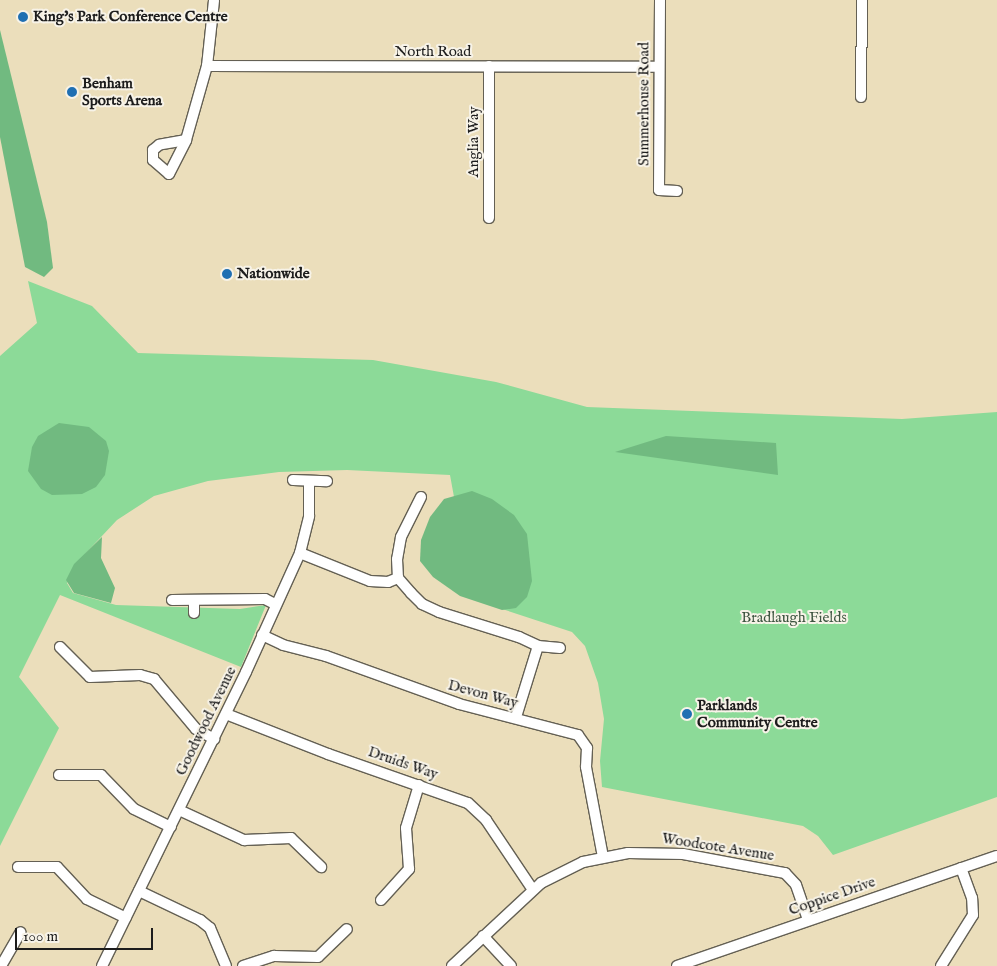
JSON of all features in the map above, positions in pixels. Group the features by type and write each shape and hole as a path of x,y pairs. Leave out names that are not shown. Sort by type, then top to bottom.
{"street":[{"path":"186,140 207,66 214,0"},
{"name":"Summerhouse Road","path":"660,0 658,67 659,190 677,191"},
{"path":"860,98 862,0"},
{"name":"North Road","path":"207,66 658,67"},
{"name":"Anglia Way","path":"489,66 489,218"},
{"path":"293,480 326,481"},
{"name":"Goodwood Avenue","path":"102,966 180,810 300,553 309,516 309,481"},
{"path":"421,498 401,537 397,559 398,578 422,604 519,637 538,646 560,648"},
{"path":"300,553 370,581 388,582 398,578"},
{"path":"172,600 265,599 275,604"},
{"path":"194,600 194,613"},
{"name":"Devon Way","path":"262,635 283,645 326,656 459,704 516,718 547,729 569,732 586,741 586,768 603,857"},
{"path":"516,718 538,646"},
{"path":"60,647 90,677 140,676 154,679 196,730 214,739"},
{"name":"Druids Way","path":"226,714 453,796 475,808 533,890"},
{"path":"59,775 101,775 134,809 171,827"},
{"path":"381,900 409,869 406,828 419,785"},
{"path":"180,810 244,840 291,838 321,866"},
{"name":"Woodcote Avenue","path":"452,966 533,890 572,866 603,857 663,852 785,873 796,885 808,920"},
{"name":"Coppice Drive","path":"677,966 997,856"},
{"path":"18,867 57,867 87,898 126,918"},
{"path":"940,966 973,915 972,898 961,868"},
{"path":"139,891 200,920 210,928 226,966"},
{"path":"243,966 274,956 318,958 347,929"},
{"path":"1,966 21,932"},
{"path":"483,936 512,966"}],"green space":[{"path":"0,30 47,222 53,268 44,277 25,267 0,137"},
{"name":"Bradlaugh Fields","path":"28,281 92,306 138,353 373,360 496,382 587,407 902,419 997,412 997,797 833,855 818,836 803,826 602,787 600,761 604,719 598,683 585,646 572,632 496,607 454,497 450,475 347,470 279,472 208,481 154,496 117,520 85,554 67,583 73,593 116,605 240,609 266,605 241,667 60,595 19,677 59,728 0,846 0,356 37,323"},
{"path":"59,423 89,427 106,441 109,451 105,475 96,487 82,494 52,495 41,489 28,471 32,447 38,436"},
{"path":"666,436 776,443 778,475 615,452"},
{"path":"472,491 492,499 514,515 527,534 532,581 527,597 516,608 502,610 460,596 433,577 420,561 421,540 430,517 444,499"},
{"path":"102,537 101,558 115,588 111,603 74,593 66,580 74,564"}],"place":[{"name":"King's Park Conference Centre","path":"23,17"},
{"name":"Benham Sports Arena","path":"72,92"},
{"name":"Nationwide","path":"227,274"},
{"name":"Parklands Community Centre","path":"687,714"}]}
